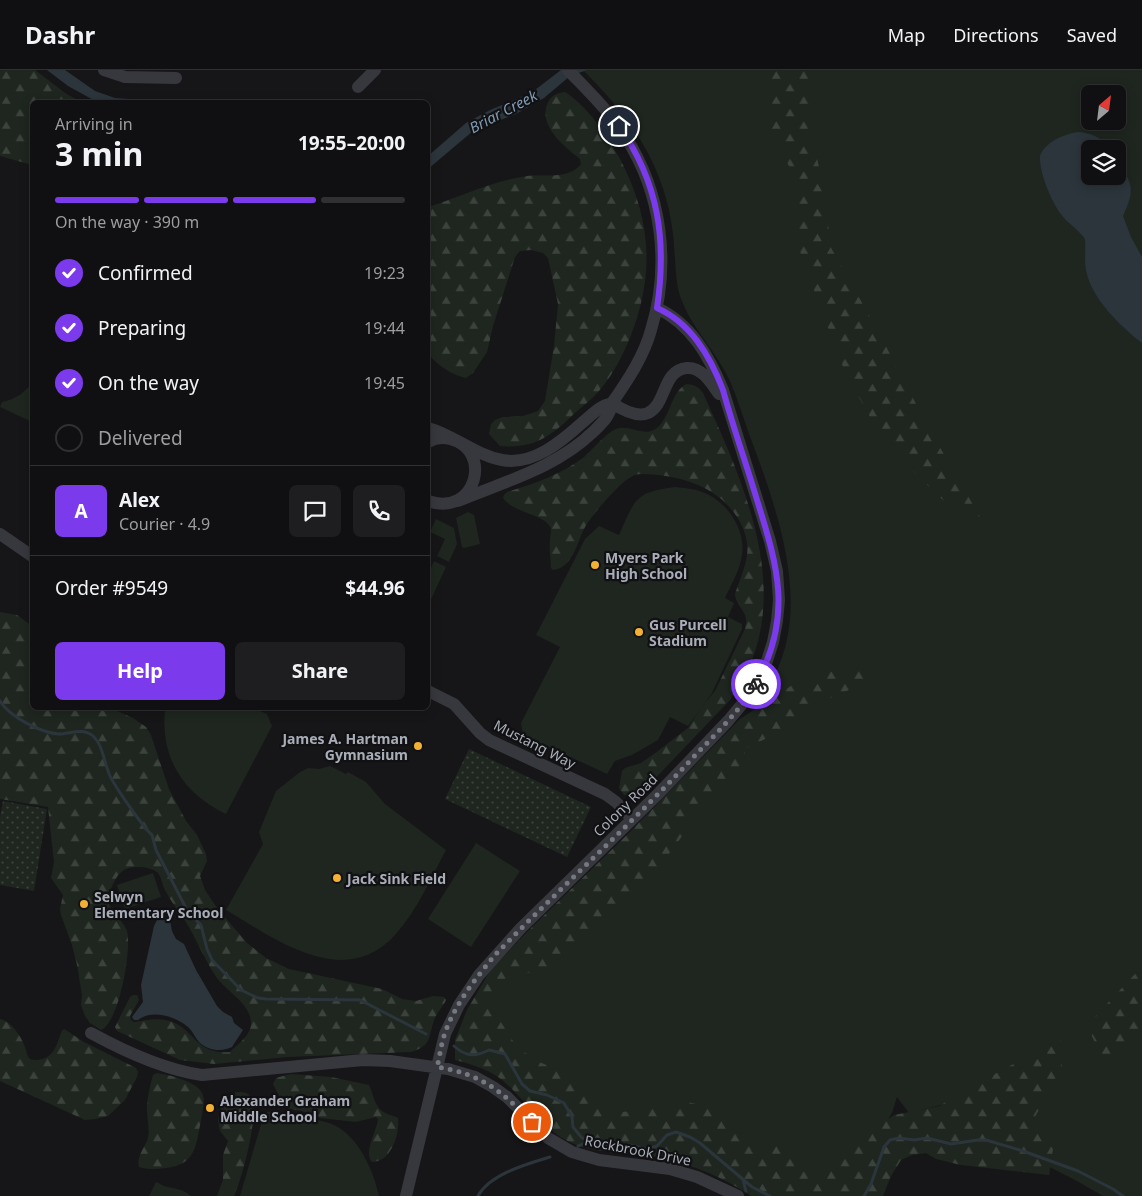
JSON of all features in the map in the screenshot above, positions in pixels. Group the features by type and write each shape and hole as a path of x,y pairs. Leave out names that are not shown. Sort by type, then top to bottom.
{"street":[{"path":"104,70 125,77 176,78"},
{"path":"358,87 375,70"},
{"path":"430,502 437,505 458,501 530,474 560,458 588,436 608,416 612,403 640,358 652,330 660,288 662,248 657,211 648,180 632,146 613,118 568,70"},
{"name":"Colony Road","path":"406,1196 445,1034 459,1005 479,974 521,928 632,819 743,704 761,675 773,642 779,600 776,561 730,415 714,369 698,343 680,322 657,308"},
{"name":"Colony Road","path":"612,403 636,414 648,413 656,406 675,372 692,368 701,372 710,380 730,415"},
{"path":"430,429 494,459 511,462 527,459 549,448 599,408 612,403"},
{"path":"430,441 445,438 456,441 465,447 471,455 475,465 476,476 472,486 458,501"},
{"path":"0,534 30,555"},
{"name":"Mustang Way","path":"430,692 454,704 480,733 489,740 604,794 616,802 632,819"},
{"name":"Rockbrook Drive","path":"91,1033 163,1065 187,1073 202,1075 363,1060 437,1067 467,1074 494,1087 507,1097 548,1138 572,1152 599,1160 670,1169 706,1180 738,1196"}],"green space":[{"path":"0,70 35,70 77,100 30,100 30,164 0,156"},
{"path":"583,70 1142,70 1142,1196 1103,1196 1020,1152 941,1105 909,1113 897,1097 892,1113 872,1146 861,1178 747,1180 585,1135 469,1012 750,717 777,670 787,639 790,614 790,588 787,562 782,535 767,483 730,381 718,359 690,318 680,296 676,278 674,238 669,210 656,169 625,117"},
{"path":"768,70 811,70 812,86 809,123 826,198 830,246 878,331 927,425 987,529 942,499 885,444 845,372 802,259 795,231 797,203 791,170 766,119 774,95"},
{"path":"565,92 574,98 596,122 615,150 630,181 638,203 646,246 644,290 639,312 625,350 613,372 596,394 551,434 542,439 524,445 500,446 489,434 491,424 495,420 503,417 523,416 538,411 545,401 554,346 558,304 548,258 543,253 531,250 520,251 515,257 493,326 487,352 473,373 466,378 455,375 440,366 430,356 430,206 514,178 563,174 576,169 581,164 580,159 555,136 547,121 548,102 556,94"},
{"path":"687,384 700,389 703,393 735,468 749,507 759,546 764,586 761,625 751,663 730,700 645,789 635,795 627,796 619,788 622,771 625,768 641,763 688,728 702,706 715,691 745,629 745,614 738,604 735,594 744,567 747,550 747,542 740,522 730,507 716,495 701,486 667,476 635,475 615,490 594,514 585,527 574,553 565,565 553,570 551,568 550,551 551,529 548,524 544,520 514,507 503,498 507,492 527,486 566,469 584,457 608,434 616,429 625,428 645,432 654,430 664,420 677,393"},
{"path":"30,385 30,421 0,407 2,402 26,390"},
{"name":"Gus Purcell Stadium","path":"675,487 705,493 721,503 734,518 741,536 742,555 737,572 725,598 734,603 728,617 742,624 742,629 712,693 688,726 670,717 658,740 632,755 615,761 607,774 523,735 521,723 560,647 536,635 585,539 599,526 619,535 633,506 643,495"},
{"path":"468,512 474,515 480,544 464,548 462,547 456,518"},
{"path":"436,519 454,528 457,544 449,562 437,556 445,539 430,532"},
{"path":"434,561 446,567 430,602 430,570"},
{"path":"0,612 17,615 30,625 30,710 115,710 133,718 146,727 151,735 169,789 186,821 197,835 206,854 207,861 200,876 205,890 217,908 247,943 266,958 289,969 382,989 402,999 416,1001 433,996 444,997 446,1000 436,1016 429,1039 423,1047 411,1052 287,1057 214,1064 180,1060 117,1031 115,1027 130,997 133,995 137,995 139,1000 130,1016 131,1020 134,1022 161,1019 175,1023 201,1045 218,1052 230,1052 244,1039 251,1027 250,1016 247,1010 238,998 217,978 186,922 167,894 158,873 152,869 140,867 132,867 120,873 109,897 110,905 127,931 128,953 123,985 118,1000 113,1014 101,1030 90,1023 81,1005 82,995 77,965 60,909 63,895 51,878 54,862 48,807 0,799"},
{"path":"865,663 877,678 816,704 781,731 745,749 745,766 725,789 717,793 705,805 635,900 607,920 552,965 513,978 497,999 497,1016 513,1041 532,1059 556,1069 596,1104 623,1112 688,1102 715,1109 761,1144 778,1141 792,1156 795,1167 813,1173 894,1115 940,1106 951,1098 1061,1038 1062,1071 1033,1120 1053,1149 1049,1175 961,1165 936,1159 926,1153 912,1155 901,1160 891,1176 883,1196 751,1196 719,1177 685,1164 648,1156 599,1151 564,1139 546,1125 498,1077 483,1069 455,1060 455,1040 467,1010 490,971 740,719 794,684 829,672"},
{"path":"165,710 258,710 267,714 272,726 226,814 197,795 186,784 171,758 164,726"},
{"path":"469,749 591,807 567,857 445,799"},
{"name":"Jack Sink Field","path":"330,766 346,774 348,772 366,782 385,804 446,850 417,905 403,926 375,951 354,959 332,959 310,954 266,934 226,910 263,844 259,832 276,791 308,768 319,769"},
{"path":"3,801 47,809 34,891 0,885 0,816"},
{"path":"476,843 520,871 471,947 428,919"},
{"path":"153,873 161,897 125,909 117,885"},
{"path":"1142,963 1142,1038 1106,1067 1087,1025 1136,973"},
{"path":"0,1019 4,1020 15,1030 31,1060 42,1059 51,1054 64,1029 84,1042 136,1068 138,1072 137,1077 125,1100 108,1116 85,1120 0,1081"},
{"path":"157,1073 182,1079 194,1085 202,1093 204,1103 196,1145 189,1158 176,1166 150,1169 139,1167 138,1163 148,1138 148,1097 153,1075"},
{"path":"290,1074 331,1077 369,1085 379,1108 398,1118 396,1139 389,1152 379,1161 372,1162 370,1158 370,1147 378,1119 376,1117 356,1122 320,1118 302,1111 289,1109 284,1105 273,1084 276,1078"},
{"path":"243,1092 251,1097 253,1105 252,1131 234,1196 217,1196 223,1180 223,1155 228,1141 220,1131 218,1120 226,1096"},
{"path":"266,1112 287,1113 323,1121 338,1127 353,1140 365,1157 374,1177 379,1196 240,1196"},
{"path":"156,1182 183,1191 191,1196 149,1196"}],"water":[{"path":"47,70 65,70 95,91 115,98 144,100 93,100 68,86"},
{"name":"Briar Creek","path":"561,70 587,70 570,76 544,98 516,114 473,131 430,167 430,154 466,123 490,110 531,93"},
{"path":"1078,132 1088,133 1102,140 1081,140 1081,185 1126,185 1126,174 1127,176 1131,193 1123,216 1131,237 1142,257 1142,343 1116,320 1100,301 1086,270 1085,239 1060,213 1049,193 1040,163 1040,156 1042,151 1051,143"},
{"path":"162,916 170,920 176,939 184,944 196,970 217,1006 232,1017 234,1023 243,1030 232,1047 220,1050 207,1048 200,1043 188,1027 170,1017 157,1014 134,1020 132,1017 143,1002 141,985 154,926 158,918"}],"waterway":[{"path":"0,701 18,718 44,731 59,734 85,732 97,740 111,778 132,811 152,835 156,850 188,912 201,925 212,960 241,990 258,998 266,999 360,1000 426,1034"},
{"path":"454,1046 471,1055 489,1050 505,1054 522,1084 530,1091 547,1095 564,1103 572,1117 573,1127 582,1138 612,1146 623,1147 629,1145 648,1149 657,1146 667,1135 676,1132 700,1143 752,1187 770,1196"},
{"path":"864,1196 871,1184 884,1147 890,1140 899,1138 914,1140 927,1138 951,1144 986,1140 1078,1171 1123,1196"},
{"path":"578,1146 594,1140"},
{"path":"478,1196 484,1188 500,1176 550,1157"},
{"path":"743,1180 746,1191"}],"way so far":[{"path":"532,1122 494,1087 475,1077 437,1067 445,1034 452,1018 479,974 495,955 717,733 743,704 756,684"}],"place":[{"name":"Myers Park High School","path":"595,565"},
{"name":"Gus Purcell Stadium","path":"639,632"},
{"name":"James A. Hartman Gymnasium","path":"418,746"},
{"name":"Jack Sink Field","path":"337,878"},
{"name":"Selwyn Elementary School","path":"84,904"},
{"name":"Alexander Graham Middle School","path":"210,1108"}],"route":[{"path":"619,126 640,162 648,180 657,211 662,248 657,308 672,315 687,328 714,369 723,390 774,552 779,583 777,621 771,650 756,684"}]}
